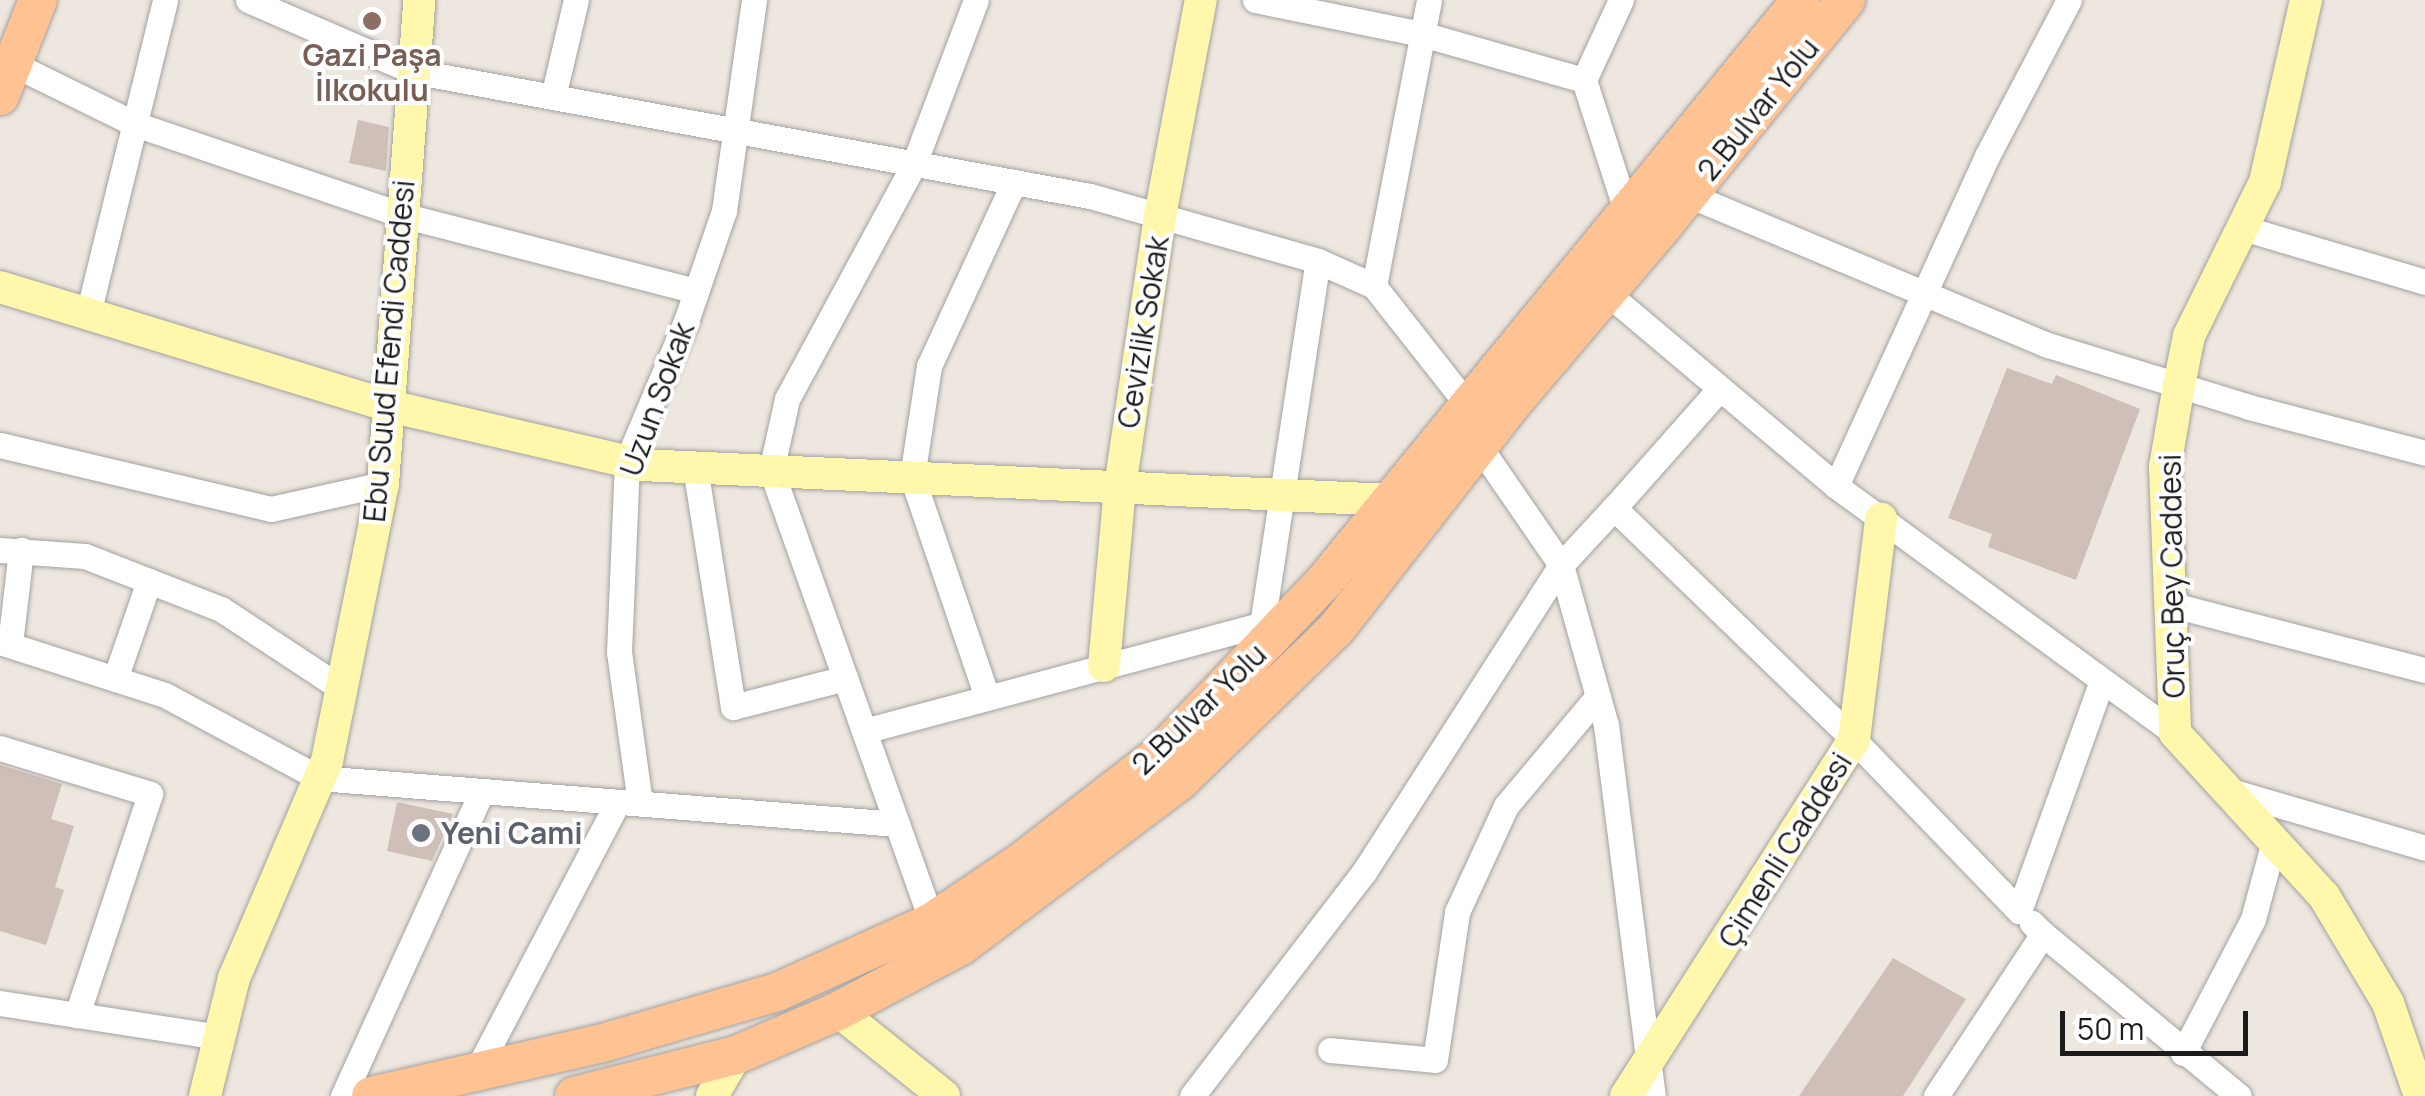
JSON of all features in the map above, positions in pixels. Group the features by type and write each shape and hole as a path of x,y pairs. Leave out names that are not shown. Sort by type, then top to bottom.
{"main road":[{"path":"7,80 38,0"},
{"name":"2.Bulvar Yolu","path":"371,1096 606,1042 777,992 932,922 1021,862 1159,755 1276,621 1390,500 1801,0"},
{"name":"2.Bulvar Yolu","path":"574,1096 736,1055 838,1011 961,946 1180,781 1336,629 1479,446 1846,0"}],"street":[{"path":"88,314 165,0"},
{"path":"248,0 412,71 1090,196 1318,261 1374,286 1468,404 1479,446 1561,565 1606,725 1650,1082"},
{"name":"Ebu Suud Efendi Caddesi","path":"204,1096 234,978 319,778 383,484 419,0"},
{"path":"553,97 576,0"},
{"name":"Uzun Sokak","path":"629,803 618,652 627,461 724,211 754,0"},
{"path":"932,922 772,471 786,399 914,164 976,0"},
{"name":"Cevizlik Sokak","path":"1104,666 1120,487 1160,216 1202,0"},
{"path":"1255,0 1422,34 1584,80"},
{"path":"1374,286 1429,0"},
{"path":"1621,0 1584,80 1626,214"},
{"path":"1836,486 1987,156 2070,0"},
{"name":"Oruç Bey Caddesi","path":"2306,0 2265,182 2189,336 2179,385 2165,467 2175,733 2324,896 2388,1004 2420,1096"},
{"path":"7,80 402,215 696,291"},
{"path":"987,698 912,477 929,366 1014,182"},
{"path":"1689,194 2048,345 2425,453"},
{"path":"2243,228 2425,282"},
{"path":"864,731 1276,621 1283,494 1318,261"},
{"path":"0,288 389,406 627,461 1390,500"},
{"path":"1607,292 1836,486 2175,733"},
{"path":"1192,1096 1364,872 1561,565 1720,388"},
{"path":"0,445 271,509 383,484"},
{"path":"696,467 733,707 846,678"},
{"path":"1614,508 1854,740 2043,934 2239,1096"},
{"name":"Çimenli Caddesi","path":"1626,1096 1650,1082 1854,740 1881,518"},
{"path":"341,688 221,610 85,556 11,550 5,643 166,695 319,778 897,824"},
{"path":"115,679 149,581"},
{"path":"2168,604 2425,670"},
{"path":"2019,911 2102,680"},
{"path":"1330,1050 1435,1060 1458,912 1506,806 1598,696"},
{"path":"0,748 150,794 77,1015"},
{"path":"2227,790 2425,848"},
{"path":"343,1096 482,791"},
{"path":"476,1072 629,803"},
{"path":"2183,1052 2252,919 2274,841"},
{"path":"1936,1096 2043,934"},
{"path":"0,1002 219,1037"},
{"path":"838,1011 930,1091"},
{"path":"712,1096 736,1055"}],"building":[{"path":"358,120 389,127 386,171 349,163"},
{"path":"2007,368 2052,384 2056,375 2140,409 2076,580 1988,547 1992,534 1948,518"},
{"path":"0,765 62,784 51,819 74,826 55,887 64,890 46,945 0,931"},
{"name":"Yeni Cami","path":"397,802 453,814 432,861 387,851"},
{"path":"1893,958 1966,999 1903,1096 1799,1096"}],"place":[{"name":"Gazi Paşa İlkokulu","path":"372,21"},
{"name":"Yeni Cami","path":"421,833"}]}
